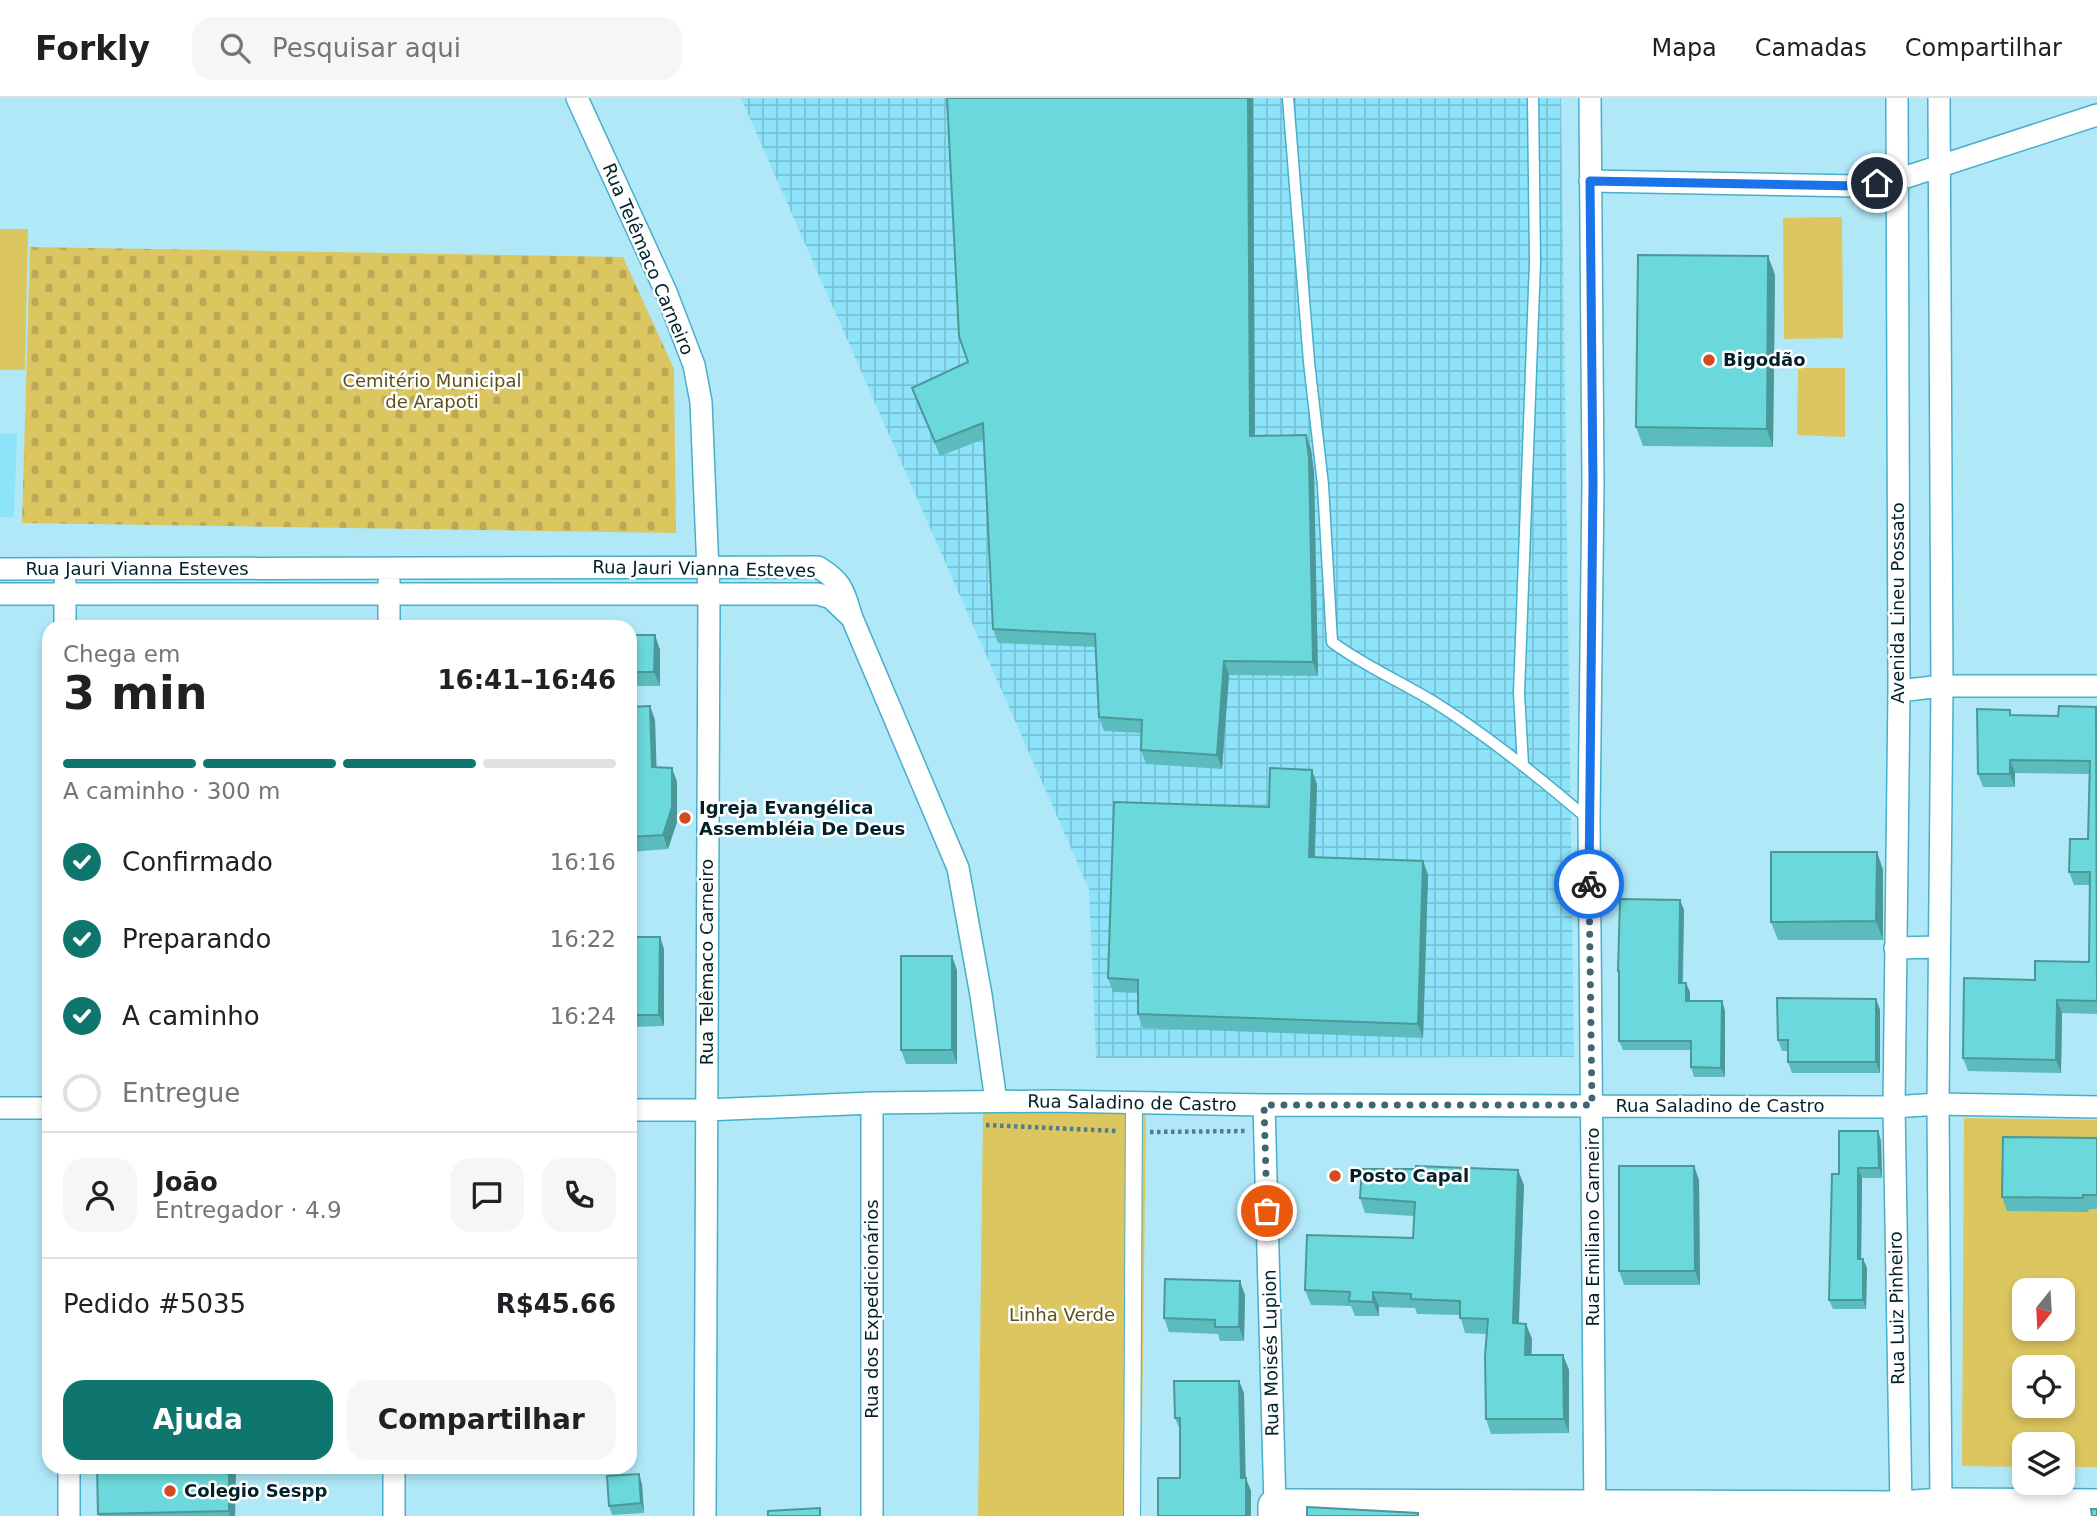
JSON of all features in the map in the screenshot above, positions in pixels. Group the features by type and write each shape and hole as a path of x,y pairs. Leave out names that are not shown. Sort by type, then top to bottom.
{"main road":[{"path":"1275,1511 1595,1512 1901,1508 1941,1505 2097,1506"}],"street":[{"name":"Rua Telêmaco Carneiro","path":"577,98 666,292 694,365 701,402 709,595 705,1516"},
{"name":"Rua Emiliano Carneiro","path":"1590,98 1593,483 1589,819 1595,1512"},
{"name":"Avenida Lineu Possato","path":"1894,1107 1899,691 1897,98"},
{"path":"1939,98 1942,687 1938,1104 1941,1505"},
{"path":"1590,181 1857,186 1896,180 2097,115"},
{"name":"Rua Jauri Vianna Esteves","path":"0,569 818,567 835,577 845,594 852,618"},
{"path":"389,568 389,620"},
{"path":"65,569 65,620"},
{"name":"Rua Jauri Vianna Esteves","path":"0,594 818,593 831,598 852,618"},
{"path":"852,618 958,868 981,995 996,1101"},
{"path":"1899,691 1942,687 2097,686"},
{"path":"1895,948 1938,947"},
{"name":"Rua Saladino de Castro","path":"637,1110 996,1101 1264,1105 1894,1107 1938,1104 2097,1107"},
{"path":"1132,1516 1134,1101"},
{"name":"Rua dos Expedicionários","path":"872,1516 873,1103"},
{"name":"Rua Moisés Lupion","path":"1264,1105 1275,1511"},
{"name":"Rua Luiz Pinheiro","path":"1894,1107 1901,1508"},
{"path":"0,1108 42,1108"},
{"path":"69,1474 69,1516"},
{"path":"394,1474 394,1516"}],"lane":[{"path":"1288,98 1309,362 1323,485 1332,642 1358,661 1434,702 1523,765 1589,819"},
{"path":"1523,765 1519,693 1535,262 1533,98"}],"path":[{"path":"979,1125 1134,1132 1265,1131"}],"shaded area":[{"path":"741,98 1561,98 1574,1057 1096,1058 1089,889"},
{"path":"0,433 17,434 14,517 0,517"}],"green space":[{"path":"1842,217 1843,338 1784,339 1783,218"},
{"path":"0,229 28,229 25,370 0,370"},
{"name":"Cemitério Municipal de Arapoti","path":"30,247 623,257 674,369 676,533 22,523"},
{"path":"1798,368 1845,368 1845,437 1797,435"},
{"name":"Linha Verde","path":"983,1112 1146,1114 1141,1516 978,1516"},
{"path":"1964,1118 2097,1120 2097,1467 2075,1467 2075,1432 2012,1432 2012,1467 1962,1466"}],"building":[{"path":"947,98 1248,98 1250,436 1306,435 1309,459 1313,662 1224,661 1217,755 1141,750 1142,720 1099,717 1095,634 993,629 983,423 935,442 912,388 968,362 959,336"},
{"name":"Bigodão","path":"1638,255 1768,256 1767,429 1636,427"},
{"path":"637,635 655,635 654,672 637,672"},
{"path":"650,706 652,767 672,768 672,807 663,835 637,837 637,707"},
{"path":"2059,706 2096,707 2097,1001 2057,1000 2056,1060 1963,1058 1964,978 2035,980 2035,961 2089,962 2090,872 2069,872 2070,839 2088,839 2090,761 2010,760 2010,774 1978,774 1977,709 2010,710 2010,715 2058,716"},
{"path":"1270,768 1312,770 1309,857 1423,861 1418,1024 1138,1014 1138,980 1108,978 1114,802 1269,807"},
{"path":"1771,852 1877,852 1876,921 1771,922"},
{"path":"1620,899 1680,900 1679,983 1686,983 1686,1001 1722,1001 1721,1068 1691,1067 1691,1041 1619,1041"},
{"path":"637,937 660,937 659,1015 637,1015"},
{"path":"901,956 952,956 952,1050 901,1050"},
{"path":"1777,998 1876,999 1876,1062 1788,1062 1788,1040 1778,1040"},
{"path":"1839,1131 1878,1131 1879,1168 1858,1168 1858,1259 1863,1259 1863,1300 1829,1300 1832,1174 1839,1174"},
{"path":"2003,1137 2097,1138 2097,1195 2083,1195 2083,1198 2002,1197"},
{"path":"1416,1166 1518,1170 1513,1323 1526,1324 1525,1355 1563,1355 1564,1419 1486,1419 1485,1356 1488,1319 1460,1318 1460,1301 1411,1299 1411,1294 1373,1292 1373,1302 1349,1301 1350,1292 1305,1290 1307,1235 1413,1238 1415,1202 1360,1198 1362,1169 1416,1169"},
{"path":"1619,1166 1694,1166 1695,1271 1619,1271"},
{"path":"1165,1279 1240,1281 1239,1327 1215,1327 1215,1320 1164,1318"},
{"path":"1174,1381 1239,1381 1241,1478 1246,1478 1246,1516 1158,1516 1158,1478 1180,1478 1180,1418 1175,1418"},
{"name":"Colegio Sespp","path":"97,1474 229,1474 229,1511 98,1514"},
{"path":"639,1474 641,1503 609,1506 607,1476"},
{"path":"1307,1507 1418,1513 1418,1516 1307,1516"},
{"path":"820,1508 820,1516 768,1516 768,1511"},
{"path":"2091,1509 2097,1509 2097,1516 2092,1516"}],"way so far":[{"path":"1267,1211 1264,1105 1592,1105 1589,884"}],"place":[{"name":"Bigodão","path":"1709,360"},
{"name":"Igreja Evangélica Assembléia De Deus","path":"685,818"},
{"name":"Posto Capal","path":"1335,1176"},
{"name":"Colegio Sespp","path":"170,1491"}],"route":[{"path":"1589,884 1593,483 1590,181 1857,186 1877,183"}]}
